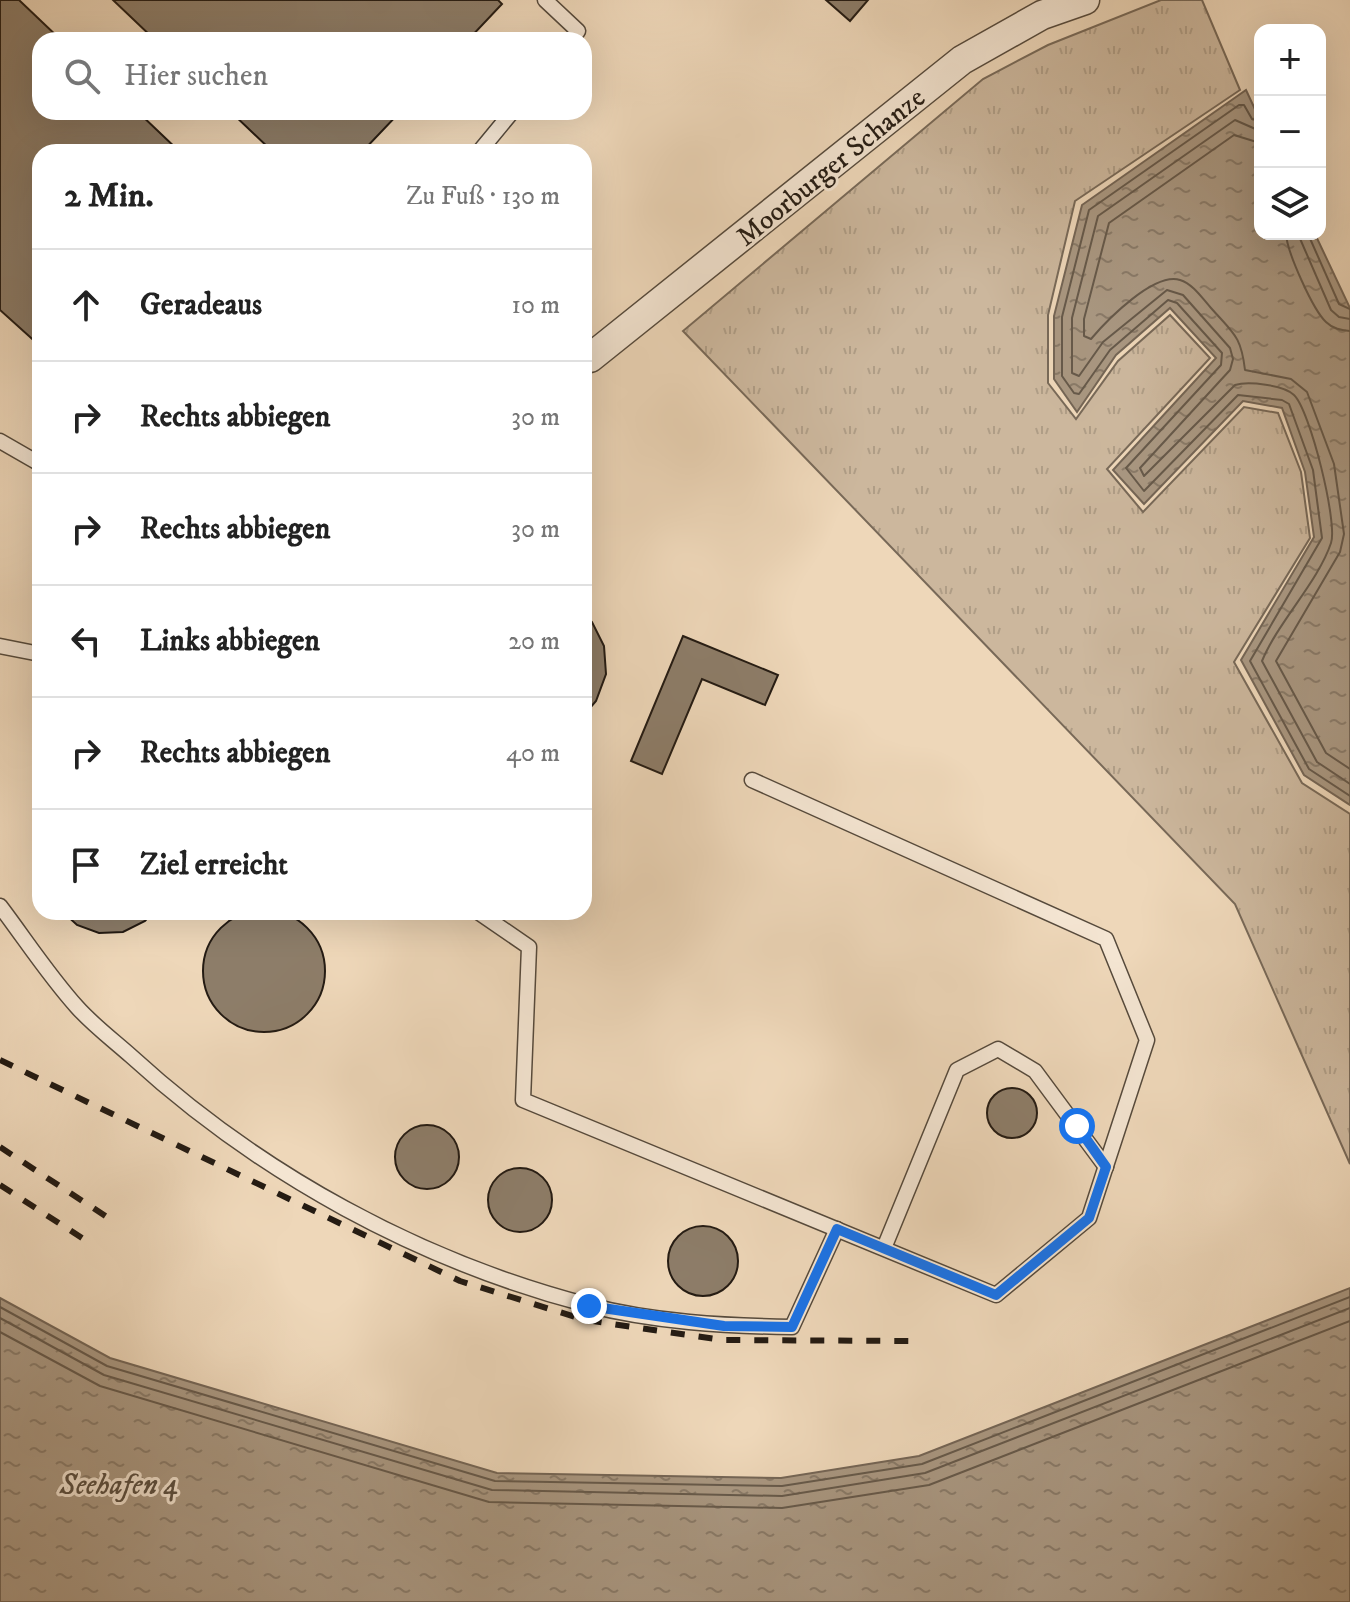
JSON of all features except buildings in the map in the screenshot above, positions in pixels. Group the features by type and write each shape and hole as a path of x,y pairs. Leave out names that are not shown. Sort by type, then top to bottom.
{"street":[{"name":"Moorburger Schanze","path":"592,356 962,60 1042,15 1085,0"}],"lane":[{"path":"546,0 577,32"},
{"path":"486,144 505,120"},
{"path":"0,441 32,459"},
{"path":"0,646 32,652"},
{"path":"490,920 529,947 523,1100 996,1295 1089,1218 1147,1040 1106,939 752,780"},
{"path":"0,906 78,1007 167,1089 240,1144 339,1208 466,1265 589,1306 724,1326 792,1327 837,1229"},
{"path":"884,1248 957,1070 998,1049 1035,1071 1106,1167"}],"green space":[{"path":"1161,0 1202,0 1240,90 1075,201 1048,315 1048,383 1076,419 1118,361 1170,315 1210,358 1107,469 1143,512 1244,407 1278,413 1301,472 1310,538 1234,662 1302,783 1350,814 1350,1164 1235,904 683,331 983,79 1048,45"}],"water":[{"path":"1246,90 1254,107 1254,240 1318,240 1350,308 1350,805 1304,775 1241,660 1314,537 1305,472 1282,408 1243,401 1144,504 1113,470 1216,358 1170,308 1116,355 1077,412 1054,379 1054,316 1082,205"},
{"name":"Seehafen 4","path":"1350,1288 1350,1602 0,1602 0,1298 110,1358 497,1473 781,1478 919,1456"}],"railway":[{"path":"0,1060 460,1281 585,1320 723,1340 918,1341"},
{"path":"0,1147 110,1219"},
{"path":"0,1185 82,1238"}],"route":[{"path":"589,1306 724,1326 792,1327 837,1229 996,1295 1089,1218 1106,1167 1077,1126"}]}
